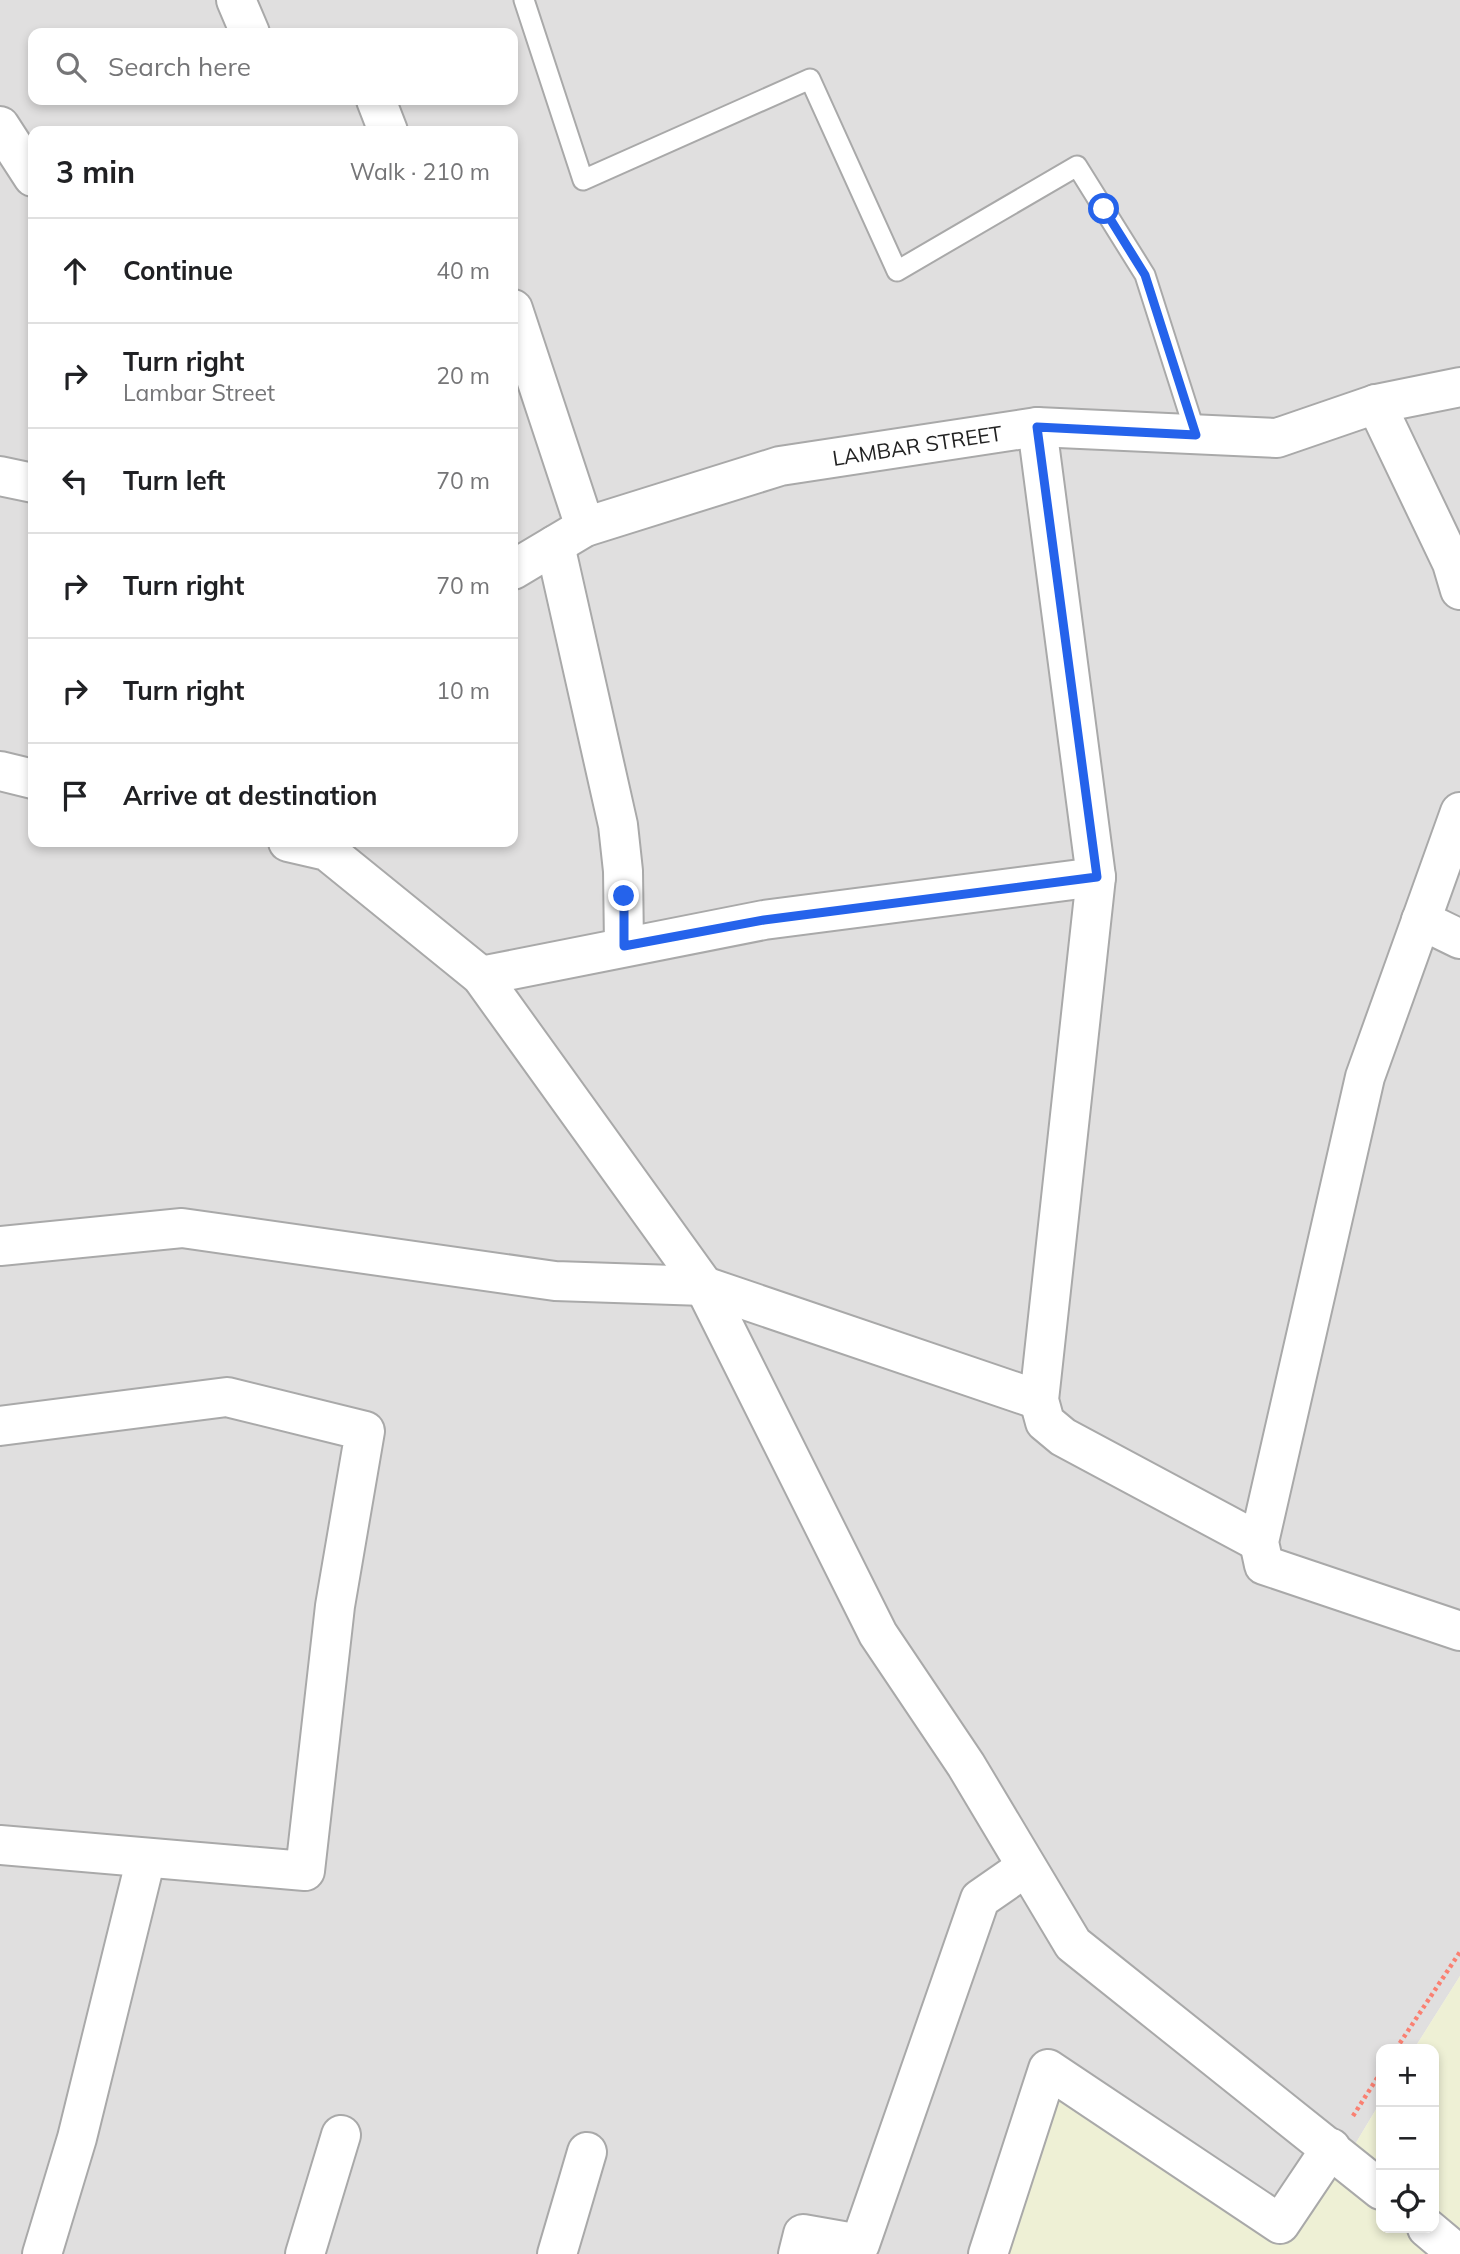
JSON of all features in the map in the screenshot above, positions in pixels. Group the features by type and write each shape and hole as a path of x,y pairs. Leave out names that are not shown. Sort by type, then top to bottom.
{"street":[{"path":"236,0 248,28"},
{"path":"378,105 386,126"},
{"path":"518,329 570,536 618,825 623,871 624,946"},
{"name":"LAMBAR STREET","path":"518,567 570,536 779,466 1037,427 1277,438 1376,404 1460,387"},
{"path":"1376,404 1452,562 1460,590"},
{"path":"1037,427 1097,877 1039,1400 1045,1422 1063,1437 1259,1542"},
{"path":"0,476 28,482"},
{"path":"0,771 28,778"},
{"path":"1460,813 1365,1077 1259,1542 1264,1565 1460,1631"},
{"path":"328,847 481,976 704,1286 878,1634 966,1765 1073,1944 1376,2186"},
{"path":"481,976 764,920 1097,877"},
{"path":"1421,920 1460,939"},
{"path":"0,1247 182,1228 555,1281 704,1286 1039,1400"},
{"path":"0,1426 227,1397 365,1431 335,1606 305,1871 0,1845"},
{"path":"42,2254 77,2138 146,1858"},
{"path":"798,2254 803,2234 860,2244 980,1899 1026,1867"},
{"path":"988,2254 1048,2069 1280,2224 1331,2148"},
{"path":"305,2254 341,2134"},
{"path":"557,2254 587,2152"},
{"path":"1433,2233 1458,2254"}],"lane":[{"path":"524,0 583,180 810,79 897,271 1077,166 1145,275 1196,435"}],"path":[{"path":"1399,2044 1460,1952"},
{"path":"1331,2148 1376,2080"}],"shaded area":[{"path":"0,0 1460,0 1460,1976 1417,2044 1376,2044 1376,2109 1354,2146 1264,2201 1000,2254 0,2254"}],"green space":[{"path":"1460,1976 1460,2254 1000,2254 1051,2088 1264,2201 1354,2146 1376,2109 1376,2233 1439,2233 1439,2044 1417,2044"}],"route":[{"path":"624,896 624,946 764,920 1097,877 1037,427 1196,435 1145,275 1104,209"}]}
